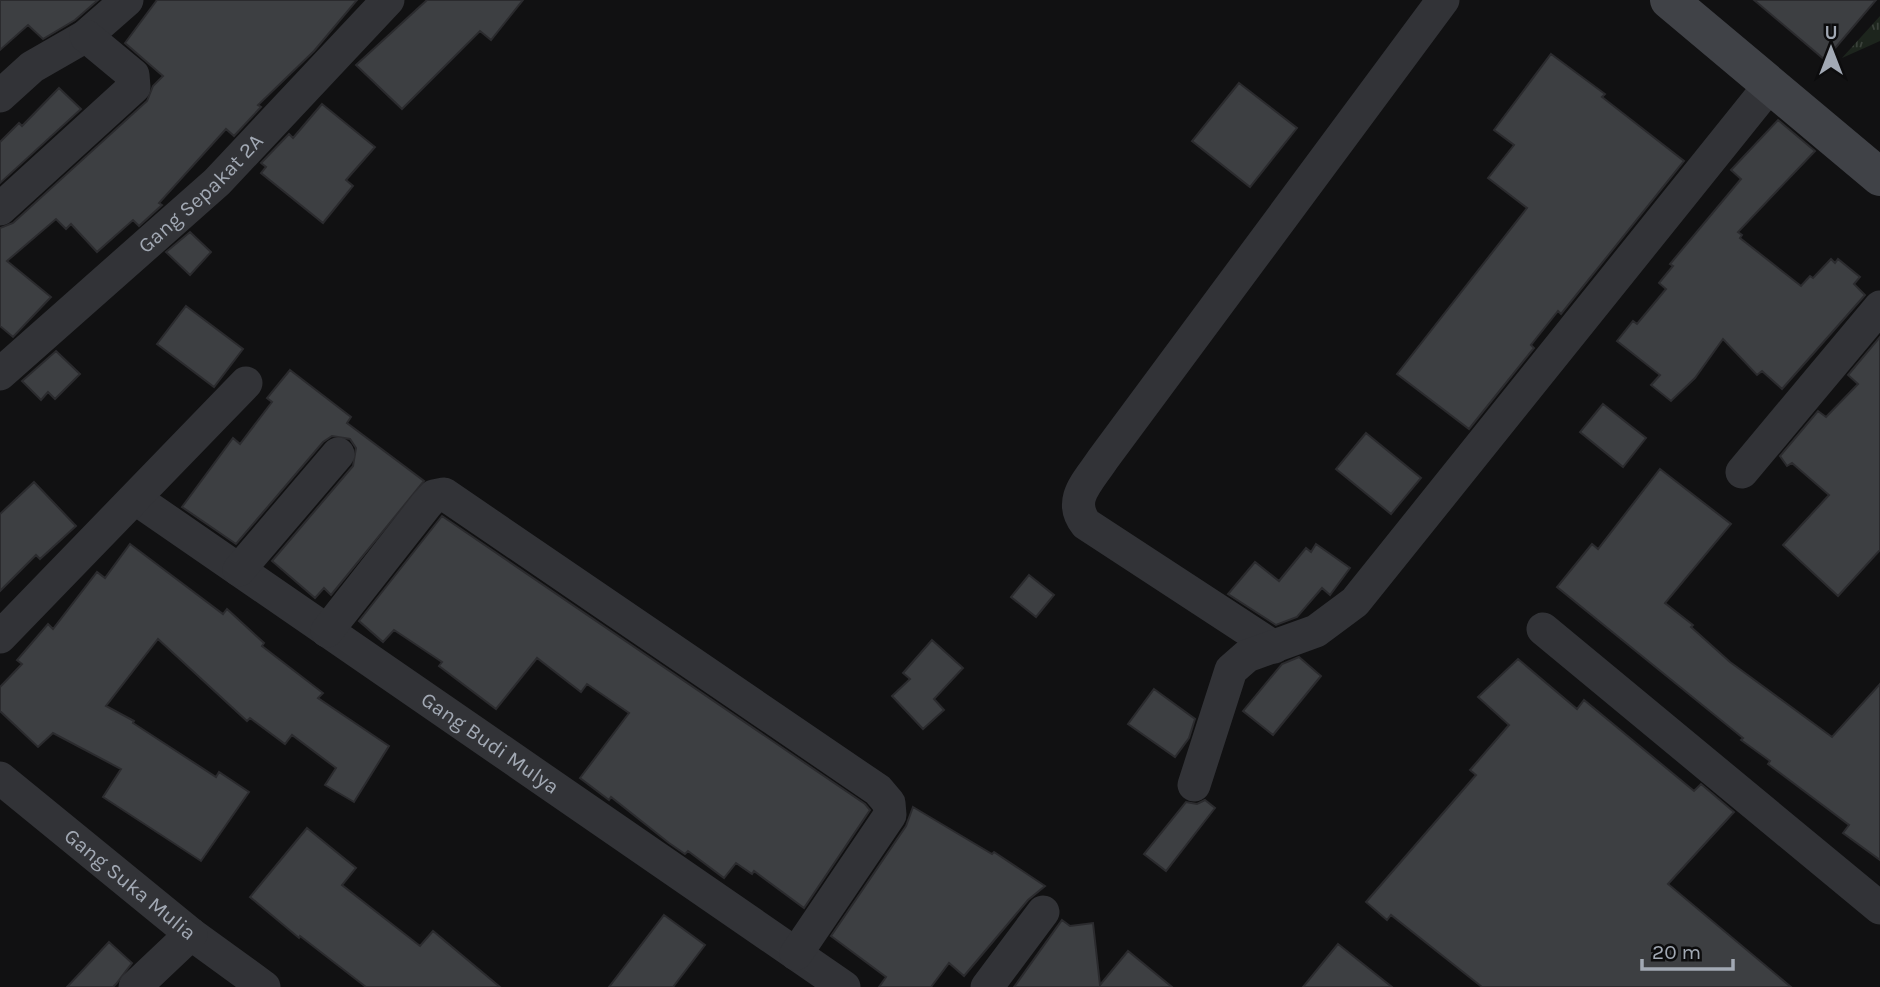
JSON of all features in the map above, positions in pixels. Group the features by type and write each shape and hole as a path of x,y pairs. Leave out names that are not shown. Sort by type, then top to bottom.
{"street":[{"path":"0,96 32,67 86,36 127,0"},
{"name":"Gang Sepakat 2A","path":"0,374 217,182 388,0"},
{"path":"1274,647 1086,524 1077,513 1076,501 1103,459 1443,0"},
{"path":"1669,0 1880,177"},
{"path":"0,209 134,87 133,75 86,36"},
{"path":"1194,785 1231,670 1247,656 1316,631 1354,602 1770,85"},
{"path":"1742,472 1880,307"},
{"path":"0,637 246,383"},
{"path":"239,570 338,454"},
{"path":"327,631 426,505 434,496 444,494 878,790 889,803 890,815 796,954"},
{"name":"Gang Budi Mulya","path":"136,499 844,987"},
{"path":"1543,629 1880,908"},
{"name":"Gang Suka Mulia","path":"5,794 264,987"},
{"path":"987,987 1043,912"},
{"path":"135,987 191,934"}],"green space":[{"path":"1880,16 1880,41 1842,58"}],"building":[{"path":"0,0 98,0 75,20 43,39 28,25 0,50"},
{"path":"157,0 357,0 314,51 258,105 261,107 234,136 226,129 159,203 162,205 139,226 133,220 97,252 71,224 66,229 56,219 7,261 51,297 13,337 0,326 0,228 13,223 147,101 153,86 163,76 125,43"},
{"path":"427,0 523,0 491,40 480,31 402,109 356,65"},
{"path":"1754,0 1876,0 1825,60"},
{"path":"1551,54 1605,94 1602,97 1684,161 1561,314 1558,311 1531,345 1534,348 1469,429 1397,374 1527,208 1488,178 1514,145 1494,130"},
{"path":"1239,83 1297,128 1250,187 1192,141"},
{"path":"59,88 81,109 0,183 0,142 19,123 22,126"},
{"path":"322,104 375,147 346,180 353,186 323,223 261,173 266,167 261,163 289,134 293,138"},
{"path":"1778,120 1815,151 1738,232 1742,235 1740,238 1801,286 1831,259 1835,263 1838,259 1860,277 1854,284 1865,295 1782,389 1762,371 1757,375 1723,339 1695,378 1671,401 1651,385 1660,375 1617,341 1633,321 1637,324 1666,289 1659,283 1673,266 1670,264 1741,179 1731,170"},
{"path":"190,232 211,252 190,275 166,252"},
{"path":"186,306 243,349 214,387 157,344"},
{"path":"1880,337 1880,550 1838,596 1783,545 1829,495 1792,463 1787,466 1780,456 1818,411 1826,417 1858,384 1848,375"},
{"path":"56,351 80,374 55,399 48,392 41,400 22,381"},
{"path":"290,370 351,417 347,423 424,481 331,595 324,588 315,598 272,561 353,466 356,448 350,439 332,436 323,442 236,544 182,507 233,438 240,444 272,402 267,398"},
{"path":"1603,404 1646,438 1623,467 1580,432"},
{"path":"1366,433 1421,478 1391,514 1336,469"},
{"path":"1660,469 1731,524 1665,603 1693,625 1691,627 1730,662 1832,737 1880,684 1880,860 1843,833 1849,825 1768,764 1770,761 1741,740 1743,738 1557,587 1592,544 1598,549"},
{"path":"34,482 76,526 40,559 36,555 0,591 0,514"},
{"path":"442,516 865,804 870,810 804,908 754,871 752,874 736,863 724,878 688,851 685,854 669,843 611,797 609,800 580,778 629,713 587,684 581,692 537,658 496,709 439,666 442,662 394,630 383,642 359,621"},
{"path":"130,544 223,614 227,609 264,643 262,646 323,693 318,698 389,746 354,802 325,785 336,768 292,735 285,744 250,718 247,721 158,639 106,706 134,721 133,723 216,777 219,772 249,792 201,861 103,797 121,769 53,733 38,747 0,711 0,687 22,664 17,660 48,624 53,629 97,572 105,578"},
{"path":"1316,544 1350,568 1330,595 1322,588 1297,617 1276,625 1228,594 1255,562 1279,581 1306,548 1311,552"},
{"path":"1029,575 1054,595 1036,617 1011,597"},
{"path":"932,640 963,668 934,699 944,710 923,729 892,696 910,679 903,673"},
{"path":"1299,657 1321,676 1273,735 1243,711 1282,664"},
{"path":"1518,659 1577,709 1584,700 1694,791 1701,784 1734,812 1668,884 1791,987 1482,987 1391,915 1387,920 1366,902 1476,775 1470,770 1509,725 1478,697"},
{"path":"1154,689 1195,719 1189,738 1175,757 1128,724"},
{"path":"1205,800 1215,808 1166,871 1144,854 1186,802 1197,804"},
{"path":"913,807 992,854 994,852 1045,886 1028,900 964,976 949,963 931,987 879,987 886,977 831,936 906,826"},
{"path":"307,828 356,868 342,885 420,946 433,931 500,987 366,987 300,936 299,938 250,897"},
{"path":"664,915 705,945 673,987 609,987"},
{"path":"1062,920 1070,926 1093,923 1100,985 1128,951 1172,987 1014,987"},
{"path":"109,942 132,963 116,984 113,987 67,987"},
{"path":"1338,944 1392,987 1303,987"}]}
